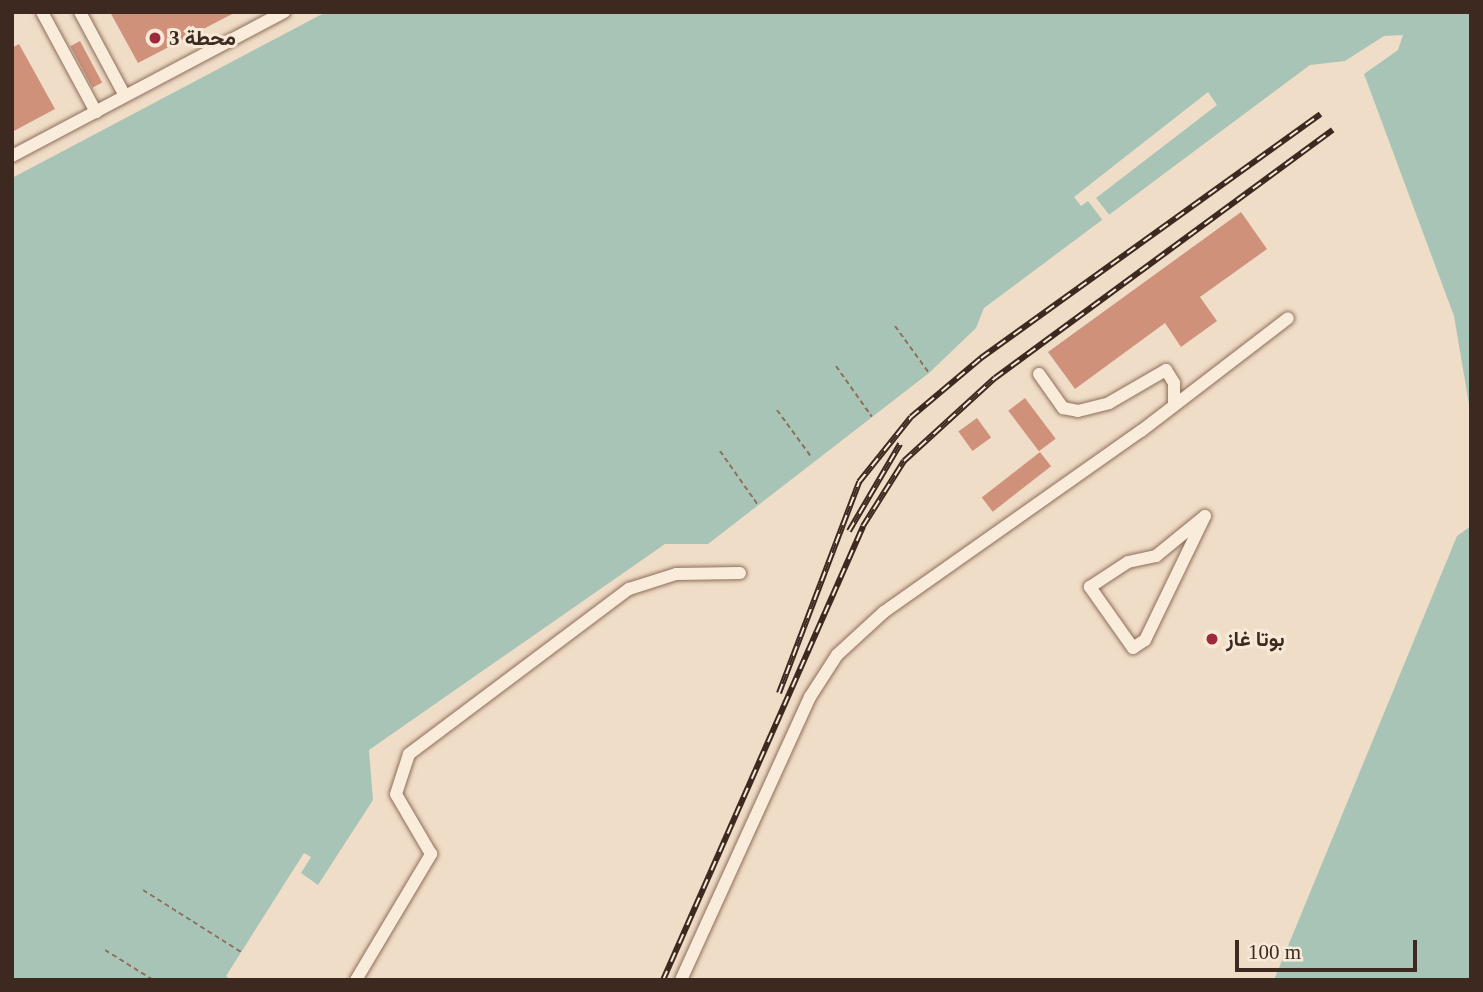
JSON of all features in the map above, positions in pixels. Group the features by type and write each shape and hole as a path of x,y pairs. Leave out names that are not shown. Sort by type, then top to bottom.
{"street":[{"path":"43,12 96,112"},
{"path":"80,12 125,96"},
{"path":"12,156 284,12"},
{"path":"681,980 810,698 838,655 884,612 1174,405 1288,318"},
{"path":"1039,374 1063,408 1078,411 1109,403 1166,370 1174,383 1174,405"},
{"path":"1205,516 1145,640 1133,648 1090,587 1128,562 1156,556 1205,516"},
{"path":"356,980 431,854 396,794 409,754 629,589 676,574 740,573"}],"path":[{"path":"895,326 929,373"},
{"path":"836,366 872,417"},
{"path":"777,410 812,458"},
{"path":"720,451 758,505"},
{"path":"143,890 241,952"},
{"path":"105,950 153,980"}],"shaded area":[{"path":"326,12 1471,12 1471,416 1454,316 1364,74 1398,50 1403,35 1384,36 1345,61 1310,65 984,308 976,328 929,373 708,544 665,544 369,750 373,800 318,885 301,873 311,857 304,853 226,976 231,980 12,980 12,178"},
{"path":"1471,526 1471,980 1274,980 1457,536"}],"pier":[{"path":"1208,92 1217,105 1096,198 1111,217 1104,222 1088,201 1081,206 1074,197"}],"building":[{"name":"محطة 3","path":"110,12 236,12 138,63"},
{"path":"80,41 102,82 92,88 70,46"},
{"path":"19,44 55,109 12,132 12,48"},
{"path":"1241,212 1267,249 1200,297 1217,321 1181,347 1165,323 1075,389 1048,352"},
{"path":"1025,398 1056,439 1039,451 1008,411"},
{"path":"977,418 991,437 972,451 958,432"},
{"path":"1040,452 1051,466 993,512 982,498"}],"railway":[{"path":"779,693 859,482 911,417 981,358 1320,114"},
{"path":"663,980 863,526 904,461 995,378 1333,130"},
{"path":"849,531 900,444"}],"place":[{"name":"محطة 3","path":"155,38"},
{"name":"بوتا غاز","path":"1212,639"}]}
